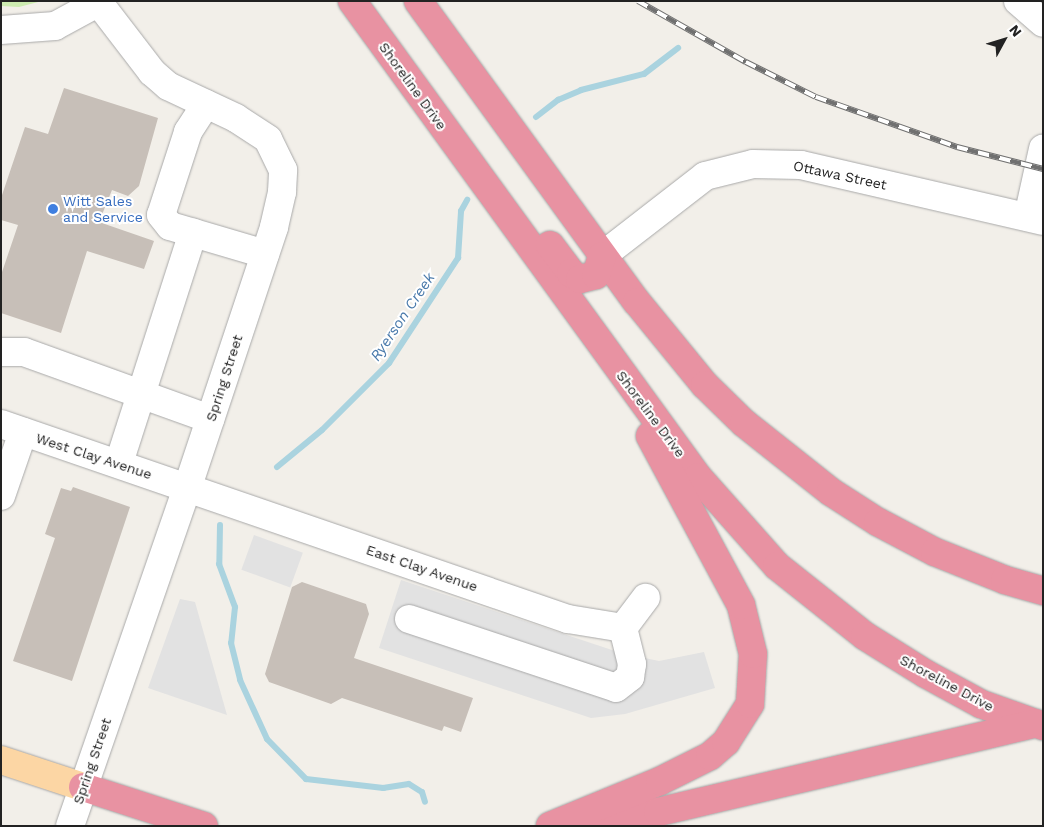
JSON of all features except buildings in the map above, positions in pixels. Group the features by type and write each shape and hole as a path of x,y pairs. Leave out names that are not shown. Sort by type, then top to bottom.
{"highway":[{"path":"353,1 410,54 571,273 580,279 590,279 596,275 602,256"},
{"name":"Shoreline Drive","path":"353,1 612,361 736,522 777,566 816,600 865,636 926,674 981,704 1039,724"},
{"path":"418,1 602,256 705,385 744,424 788,461 839,497 935,552 1005,580 1043,591"},
{"path":"550,826 660,781 710,756 740,722 750,704 754,678 749,630 741,605 612,361"},
{"path":"576,826 658,812 1039,724"},
{"path":"83,787 204,826"}],"main road":[{"path":"1,760 83,787"}],"street":[{"path":"1018,1 1043,23"},
{"path":"1,30 55,26 100,2"},
{"name":"Spring Street","path":"70,826 188,486 265,254 282,192 282,170 277,154 268,139 253,127 168,86 152,72 100,2"},
{"path":"206,104 188,132 161,215 170,226 265,254"},
{"path":"1035,219 1043,149"},
{"name":"Ottawa Street","path":"602,256 705,176 753,164 802,165 1035,219"},
{"path":"119,464 193,232"},
{"path":"1,352 24,352 210,419"},
{"path":"1,496 12,428"},
{"name":"West Clay Avenue","path":"12,428 188,486"},
{"name":"East Clay Avenue","path":"188,486 568,619 623,628"},
{"path":"410,619 616,688 630,677 632,664 623,628 646,598"}],"green space":[{"path":"1,1 42,1 19,7 1,6"}],"shaded area":[{"path":"254,535 303,553 290,588 241,570"},
{"path":"401,580 621,653 659,661 704,652 715,688 625,714 591,718 379,648"},
{"path":"180,599 195,602 227,715 148,688"}],"waterway":[{"name":"Ryerson Creek","path":"536,117 558,100 581,90 644,74 678,48"},
{"name":"Ryerson Creek","path":"277,467 322,430 389,363 458,258 461,211 467,200"},
{"name":"Ryerson Creek","path":"220,525 219,564 235,607 231,643 240,680 267,739 306,779 383,788 409,784 422,792 425,802"}],"railway":[{"path":"638,1 746,62 816,97 957,147 1043,169"}],"place":[{"name":"Witt Sales and Service","path":"53,209"}]}
